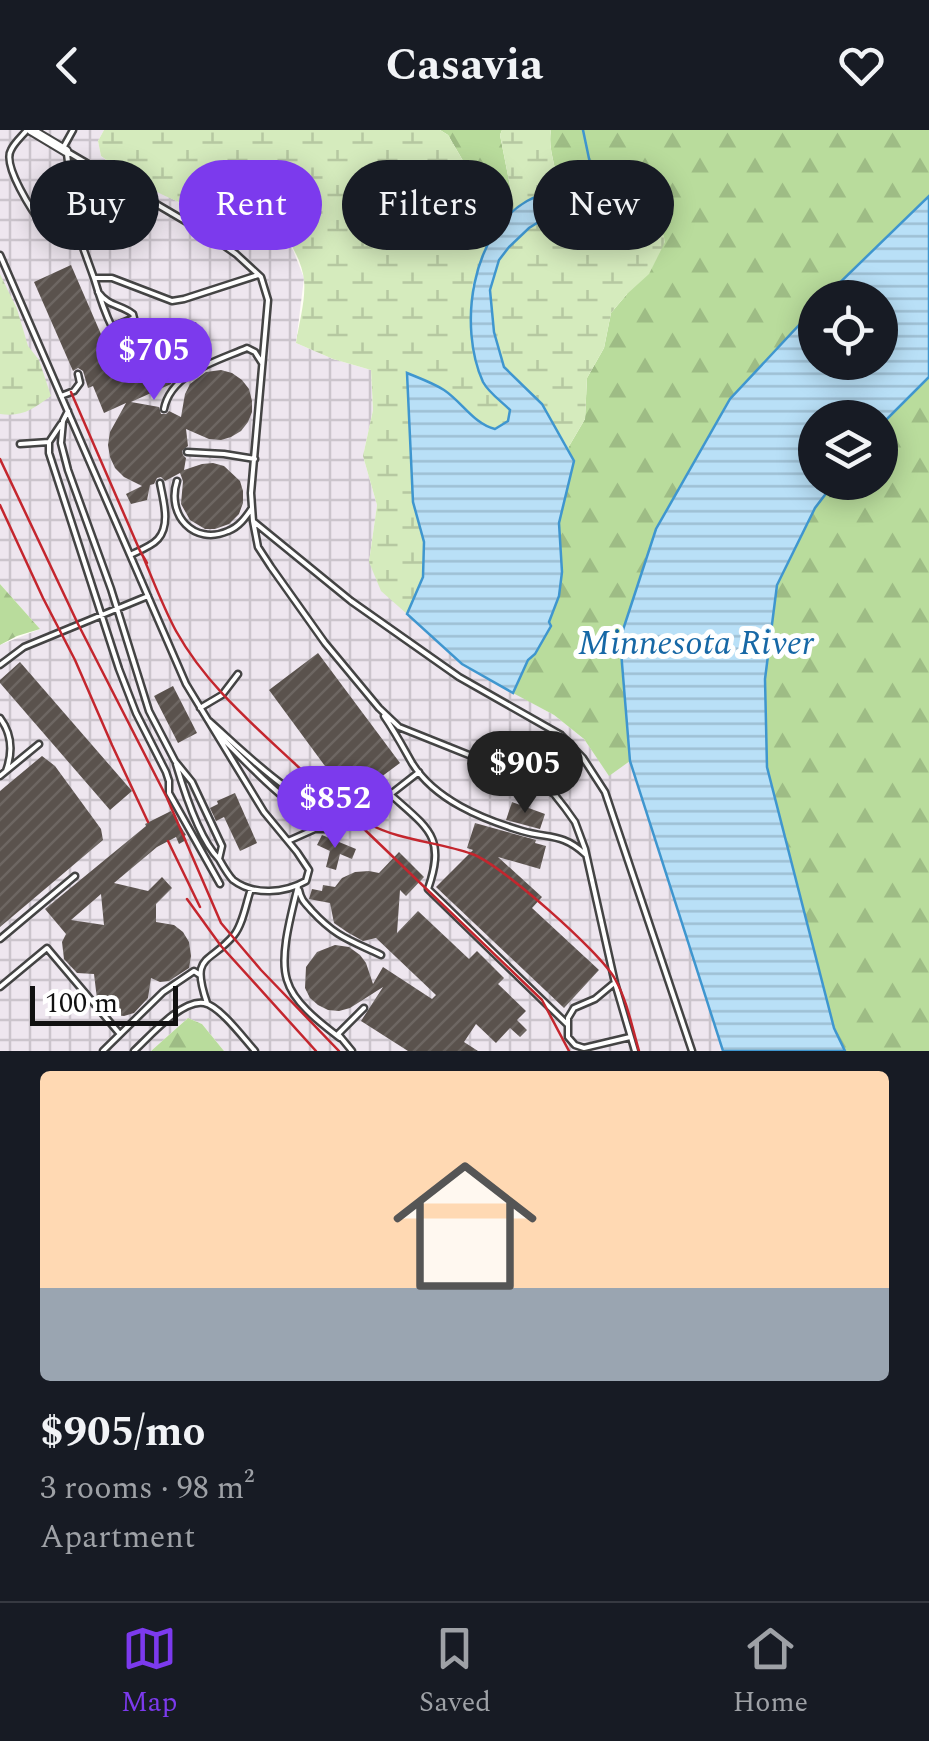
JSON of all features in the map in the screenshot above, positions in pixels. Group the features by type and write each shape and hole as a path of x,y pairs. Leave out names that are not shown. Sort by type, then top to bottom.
{"street":[{"path":"29,130 64,150"}],"lane":[{"path":"29,130 9,152 8,161 30,210"},
{"path":"50,141 57,130"},
{"path":"66,160 64,150 73,130"},
{"path":"64,150 209,235 258,274 268,300 252,508 258,547 325,643 399,727 480,758 554,794 574,822 586,855 634,1051"},
{"path":"84,250 98,292 112,327 134,318 128,310 107,303 98,292"},
{"path":"0,255 186,684 264,812 309,870 306,881 299,885 280,892 251,889 232,879 211,850 175,761 149,711 68,470 61,443 64,420"},
{"path":"94,278 112,278 172,301 258,274"},
{"path":"164,409 167,396 194,371 247,348 255,352 262,364"},
{"path":"61,396 80,384 78,374"},
{"path":"68,411 50,442 49,454 136,713 166,772 169,793 220,884"},
{"path":"20,444 50,442"},
{"path":"187,452 255,459"},
{"path":"177,481 173,498 178,515 199,533 226,532 252,508"},
{"path":"130,555 158,540 162,531 166,512 160,483"},
{"path":"252,521 351,601 459,677 560,735 583,758 605,792 692,1051"},
{"path":"0,665 24,647 148,596"},
{"path":"200,708 222,694 238,674"},
{"path":"379,708 420,772 456,804 524,832 570,841 586,855"},
{"path":"0,718 11,748 3,774"},
{"path":"206,718 282,784 312,802 341,814 368,813"},
{"path":"211,726 265,782 326,829"},
{"path":"3,774 39,744"},
{"path":"175,761 192,782 222,846 220,859"},
{"path":"288,841 316,829 339,829 368,813 420,772"},
{"path":"392,795 429,830 437,853 428,889 567,1024"},
{"path":"570,841 576,834 574,822"},
{"path":"0,939 75,876"},
{"path":"299,885 301,898 325,926 348,941 381,954"},
{"path":"299,885 286,950 287,984 312,1015 352,1051"},
{"path":"251,889 236,934 207,957 200,975 207,1003 255,1051"},
{"path":"0,987 46,948 120,1032"},
{"path":"103,1051 175,982 194,971 200,975"},
{"path":"615,983 574,1008 567,1024 568,1037 584,1048 630,1037"},
{"path":"134,1051 180,1010 207,1003"},
{"path":"340,1038 338,1034 364,1008"}],"shaded area":[{"path":"0,130 104,130 98,141 101,156 106,160 30,160 30,250 159,250 159,191 179,202 179,250 293,250 304,278 296,343 371,370 373,410 363,456 377,505 369,562 462,664 554,715 584,739 609,775 630,761 723,1051 224,1051 202,1024 188,1018 151,1051 0,1051 0,645 40,629 0,584"}],"green space":[{"path":"104,130 440,130 448,135 463,160 342,160 342,250 484,250 472,287 490,392 510,410 508,421 495,429 474,418 444,390 407,374 413,502 424,541 423,577 407,614 381,591 369,562 377,505 363,456 373,410 371,370 296,343 304,280 294,250 322,250 322,160 179,160 179,201 159,192 159,160 107,160 101,156 98,141"},
{"path":"440,130 502,130 505,160 463,160 448,135"},
{"path":"502,130 551,130 553,160 533,160 533,199 526,201 513,216 513,160 505,160 500,135"},
{"path":"551,130 929,130 929,196 843,280 798,280 798,326 730,399 620,639 630,761 609,776 584,739 554,715 513,693 528,660 535,654 559,596 559,523 574,461 568,448 585,419 587,378 604,348 611,313 627,294 633,250 674,250 674,160 553,160"},
{"path":"533,226 533,250 661,250 649,274 611,313 604,348 587,378 585,419 568,448 542,404 504,367 494,332 490,290 499,260 507,250 513,250 513,243"},
{"path":"0,274 51,396 15,414 0,414"},
{"path":"929,377 929,1051 845,1051 834,1028 767,767 765,679 777,585 815,508 821,500 898,500 898,408"},
{"path":"0,584 40,629 0,645"},
{"path":"188,1018 202,1024 224,1051 151,1051"}],"water":[{"name":"Minnesota River","path":"929,196 929,377 898,408 898,400 798,400 798,500 821,500 777,585 765,679 767,767 834,1028 845,1051 723,1051 630,761 620,639 656,529 730,399 798,326 798,380 898,380 898,280 843,280"},
{"path":"533,198 533,226 513,243 513,212"},
{"path":"486,250 507,250 499,260 490,290 494,332 504,367 542,404 574,461 559,523 559,596 551,626 528,660 513,693 462,664 407,614 423,577 424,542 413,502 407,373 444,390 488,426 495,429 508,421 510,410 483,382 471,335 471,309"}],"building":[{"path":"71,265 107,348 143,332 148,344 196,322 211,357 172,376 171,384 131,402 159,407 161,414 169,411 181,417 190,384 206,372 221,370 232,373 249,389 252,412 241,431 221,440 186,429 188,446 182,451 186,458 184,470 213,463 224,466 240,481 243,503 229,524 205,529 190,520 181,504 180,473 165,481 157,478 150,485 147,500 131,504 126,494 142,486 115,468 108,445 110,432 126,403 104,413 93,386 88,388 83,371 73,371 34,282"},
{"path":"318,653 400,763 350,800 269,690"},
{"path":"20,662 132,791 110,810 0,683"},
{"path":"173,686 197,733 178,743 154,696"},
{"path":"42,756 55,766 101,829 103,840 0,927 0,791"},
{"path":"235,793 257,843 240,851 224,817 216,821 210,808"},
{"path":"512,802 545,814 540,829 506,820"},
{"path":"171,811 186,840 179,844 176,837 157,847 114,883 148,891 162,877 172,888 156,904 156,922 174,925 183,932 191,956 189,968 169,981 151,978 148,998 134,1013 114,1015 97,999 94,974 77,973 64,959 62,942 66,934 45,909 145,824","holes":["101,894 104,925 71,920"]},
{"path":"475,823 546,846 540,869 498,857 542,897 532,908 599,970 564,1008 436,887 473,850 467,848"},
{"path":"322,835 356,849 352,859 340,854 336,870 326,867 330,851 317,845"},
{"path":"399,852 424,877 406,896 400,890 397,933 418,911 469,959 477,951 504,978 498,984 526,1011 517,1020 527,1030 520,1037 510,1028 496,1043 476,1024 464,1042 478,1051 408,1051 361,1021 383,987 339,1011 328,1010 310,998 305,988 306,967 317,952 335,945 349,947 360,955 373,984 383,967 432,999 436,995 376,938 363,941 334,923 330,903 309,899 312,889 322,891 323,885 335,887 355,872 379,873"}],"waterway":[{"path":"583,130 589,160"}],"railway":[{"path":"71,392 147,563"},
{"path":"0,459 167,798 221,923 339,1051"},
{"path":"0,505 148,822"},
{"path":"142,554 176,631 214,684 244,716 358,818 394,834 472,854 526,891 606,966 626,1005 639,1051"},
{"path":"364,829 542,1000 569,1051"},
{"path":"168,841 200,907"},
{"path":"187,899 221,946 316,1051"}]}
